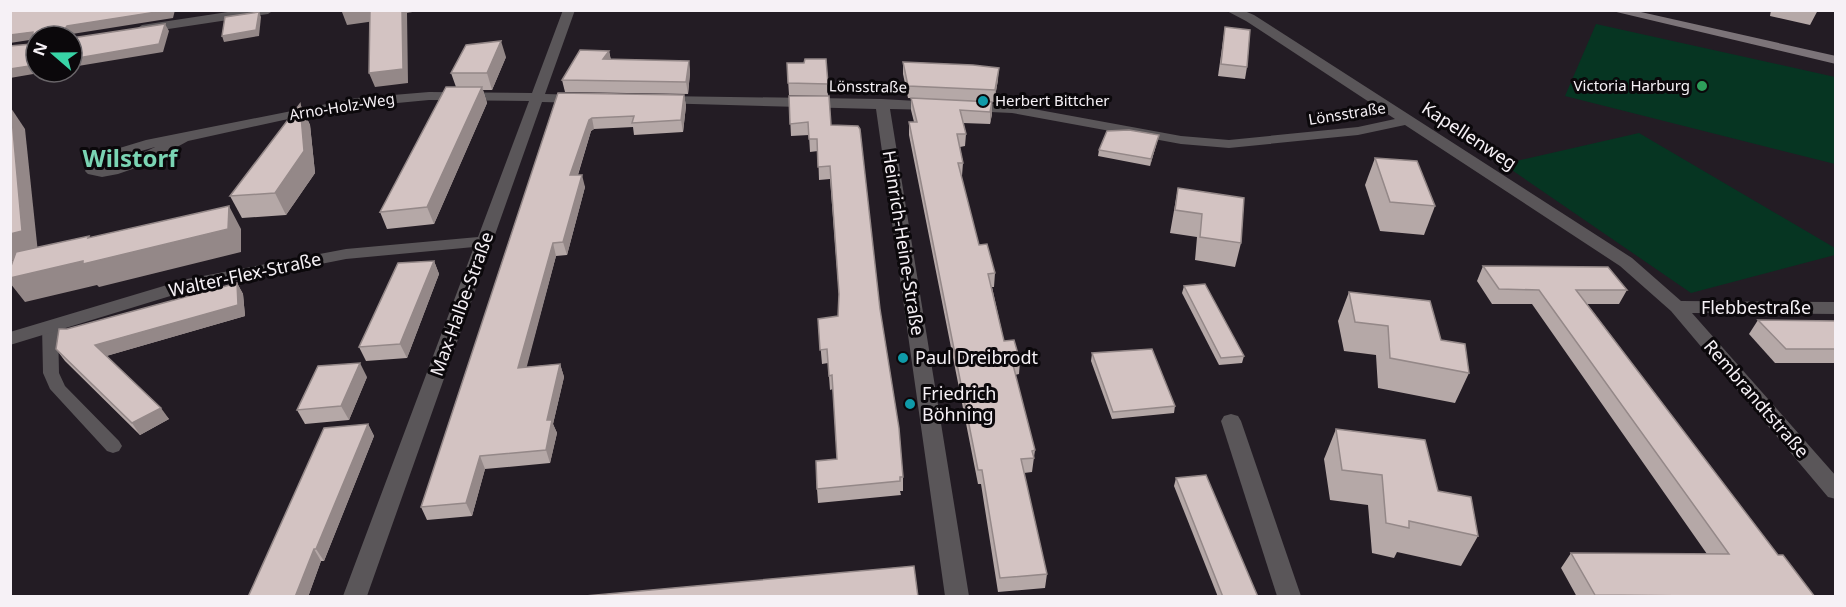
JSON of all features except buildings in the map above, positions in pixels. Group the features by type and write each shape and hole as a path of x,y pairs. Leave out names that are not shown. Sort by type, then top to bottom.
{"main road":[{"path":"1614,10 1836,60"}],"street":[{"path":"131,31 268,10"},
{"name":"Max-Halbe-Straße","path":"355,597 539,98 569,10"},
{"name":"Kapellenweg","path":"1231,10 1250,18 1626,262 1677,307"},
{"name":"Arno-Holz-Weg","path":"184,137 123,167 109,172 93,171 95,164 113,154 184,137 306,111 379,99 446,96 539,98"},
{"path":"539,98 598,99"},
{"name":"Lönsstraße","path":"645,100 882,103 1012,109 1181,140 1229,144 1358,132 1408,120"},
{"name":"Heinrich-Heine-Straße","path":"882,103 957,597"},
{"name":"Walter-Flex-Straße","path":"10,339 187,285 346,254 485,241"},
{"name":"Flebbestraße","path":"1677,307 1836,308"},
{"name":"Rembrandtstraße","path":"1677,307 1836,491"},
{"path":"1231,421 1289,597"}],"lane":[{"path":"50,326 51,373 58,389 113,446"}],"green space":[{"name":"Victoria Harburg","path":"1596,24 1835,77 1835,164 1565,96"},
{"path":"1639,133 1835,248 1835,255 1691,293 1503,164"}],"place":[{"name":"Victoria Harburg","path":"1702,86"},
{"name":"Herbert Bittcher","path":"983,101"},
{"name":"Paul Dreibrodt","path":"903,358"},
{"name":"Friedrich Böhning","path":"910,404"}],"district":[{"name":"Wilstorf","path":"130,159"}]}
